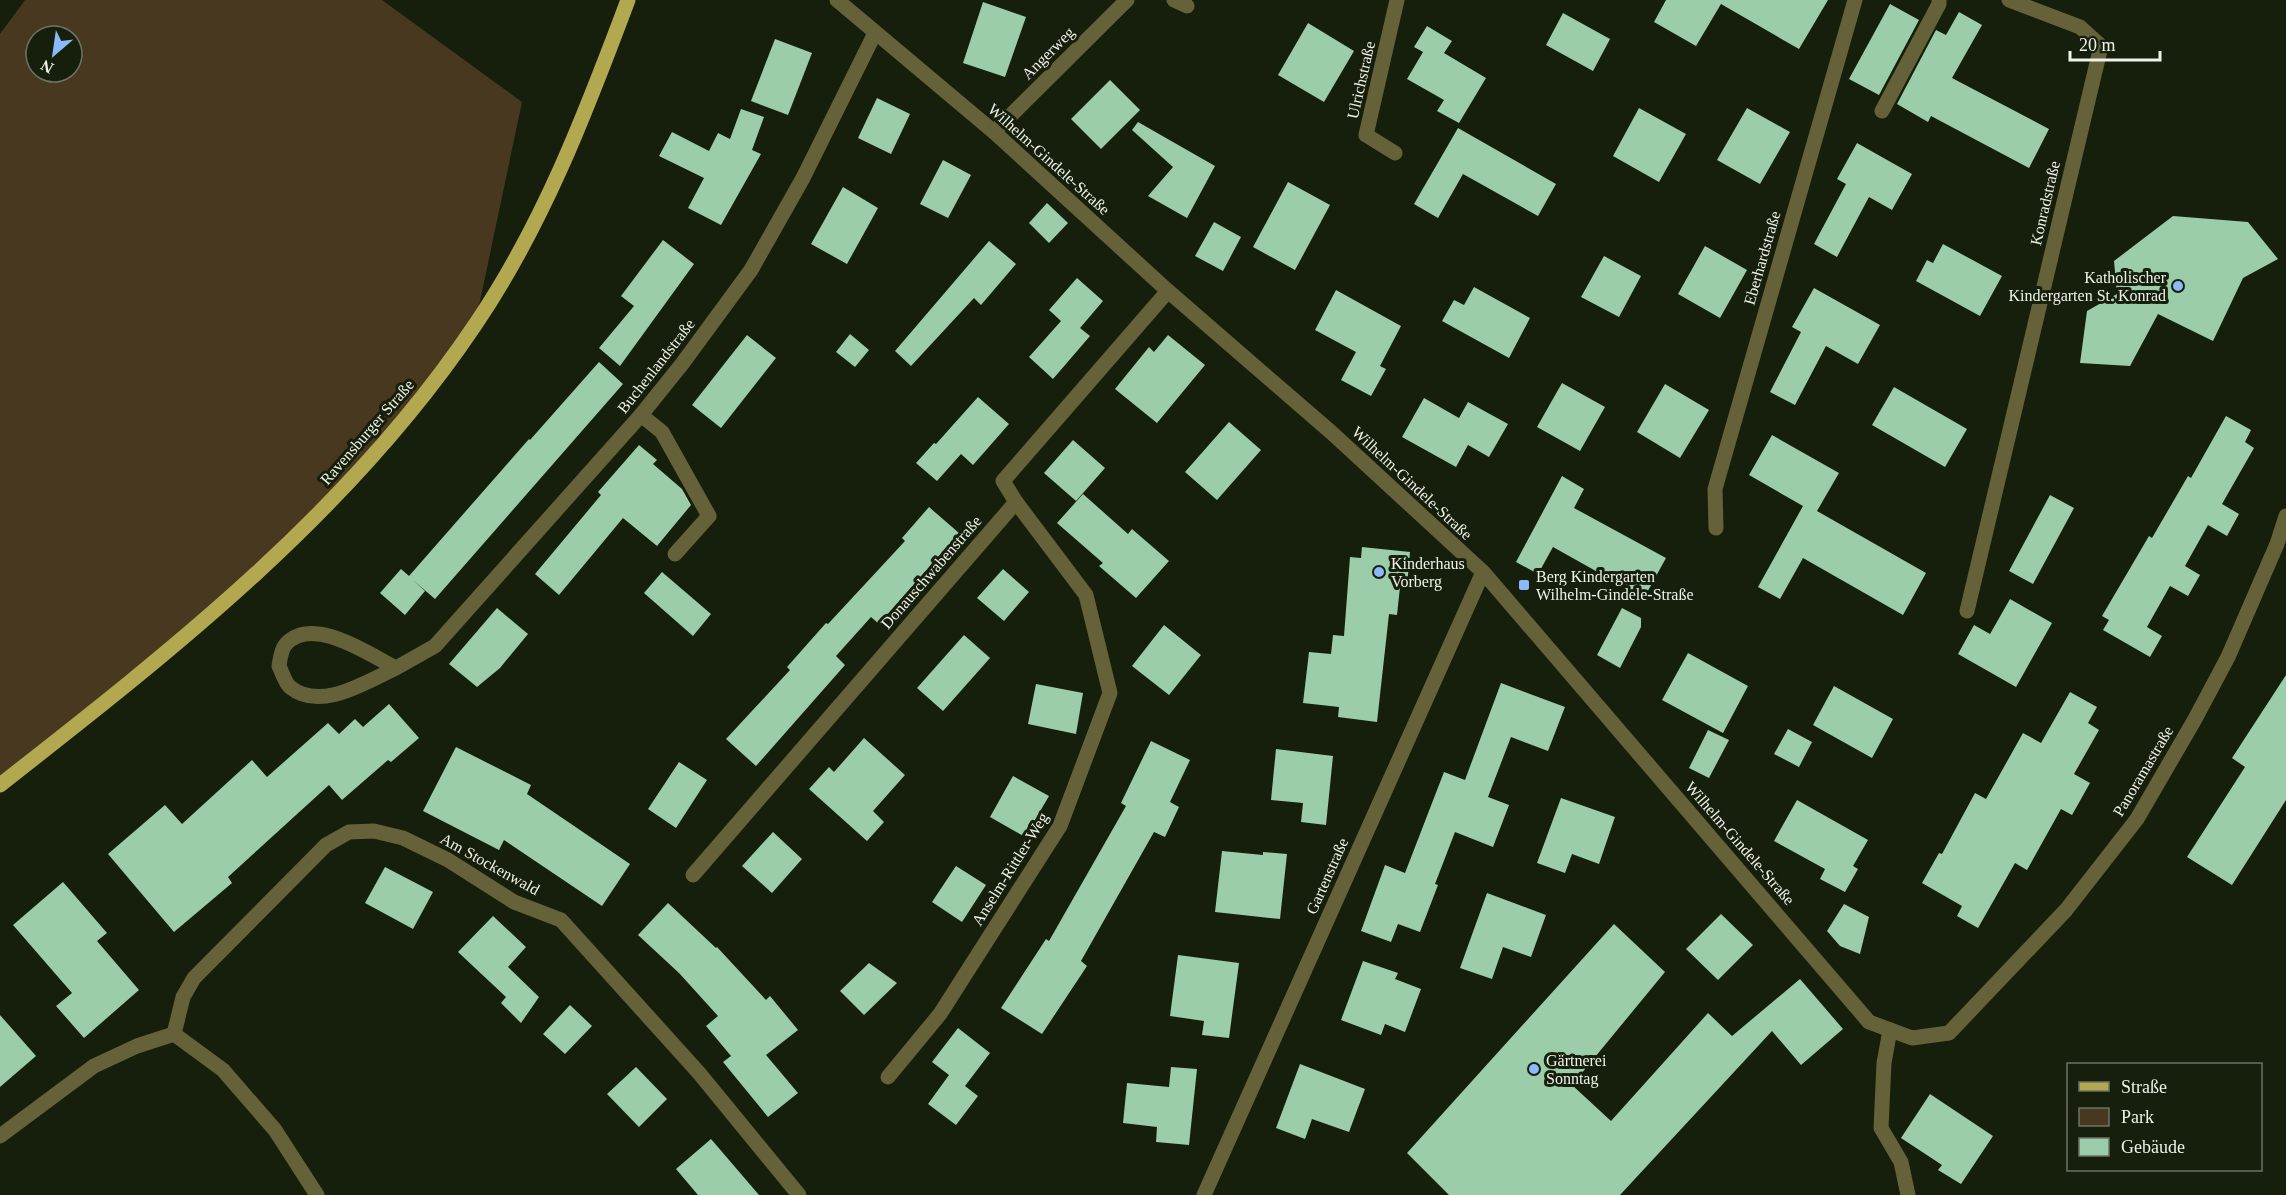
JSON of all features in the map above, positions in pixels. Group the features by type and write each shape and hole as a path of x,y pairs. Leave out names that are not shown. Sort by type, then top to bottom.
{"main road":[{"name":"Ravensburger Straße","path":"0,785 194,628 293,539 357,475 408,415 475,325 518,254 561,171 628,0"}],"street":[{"name":"Wilhelm-Gindele-Straße","path":"837,0 994,132 1168,291 1332,433 1483,572 1869,1022 1912,1038"},
{"name":"Angerweg","path":"994,132 1127,0"},
{"name":"Ulrichstraße","path":"1395,153 1366,135 1397,0"},
{"name":"Eberhardstraße","path":"1716,528 1715,489 1855,0"},
{"path":"1882,111 1939,4 1939,0"},
{"name":"Konradstraße","path":"1966,611 2101,46 2080,27 2009,0"},
{"name":"Buchenlandstraße","path":"396,668 328,634 300,634 284,645 279,666 288,686 311,697 341,693 396,668 435,645 641,415 752,270 803,178 875,33"},
{"path":"1016,502 1003,481 1168,291"},
{"path":"641,415 662,432 709,516 675,554"},
{"name":"Donauschwabenstraße","path":"693,875 1016,502"},
{"name":"Anselm-Rittler-Weg","path":"888,1077 940,1014 1060,826 1110,693 1086,596 1016,502"},
{"name":"Panoramastraße","path":"1912,1038 1949,1033 2066,910 2137,819 2228,657 2268,565 2286,516"},
{"name":"Gartenstraße","path":"1204,1195 1483,572"},
{"name":"Am Stockenwald","path":"174,1034 183,997 194,978 326,845 349,832 374,831 393,836 448,860 514,902 561,920 699,1073 799,1195"},
{"path":"1890,1030 1884,1063 1881,1128 1901,1162 1908,1195"},
{"path":"0,1136 94,1066 137,1046 174,1034 223,1070 275,1130 317,1195"}],"green space":[{"path":"25,0 382,0 522,102 475,325 293,539 0,785 0,34"}],"building":[{"path":"1666,0 1828,0 1799,49 1721,4 1696,46 1654,22"},
{"path":"983,2 1026,17 1005,77 963,63"},
{"path":"1890,4 1919,20 1879,95 1849,79"},
{"path":"1959,12 1982,25 1952,78 2049,129 2029,168 1931,116 1928,122 1897,104 1936,30 1946,35"},
{"path":"1563,13 1610,39 1593,71 1546,45"},
{"path":"1308,23 1354,51 1324,102 1278,75"},
{"path":"1427,26 1452,41 1444,53 1486,78 1459,123 1437,111 1444,100 1407,79 1423,52 1414,47"},
{"path":"775,39 812,53 788,115 751,101"},
{"path":"1110,80 1140,110 1101,149 1071,119"},
{"path":"877,98 910,114 891,154 858,138"},
{"path":"1639,108 1686,134 1659,182 1613,156"},
{"path":"1747,108 1790,132 1760,184 1717,160"},
{"path":"741,109 764,117 752,150 761,154 721,225 688,208 704,178 659,156 672,132 709,151 718,133 730,139"},
{"path":"1138,122 1215,166 1187,218 1148,196 1173,167 1132,130"},
{"path":"1458,128 1556,184 1538,216 1463,174 1438,218 1414,204"},
{"path":"1857,143 1912,174 1892,210 1869,197 1837,257 1814,244 1846,184 1837,179"},
{"path":"943,160 971,175 948,218 920,204"},
{"path":"1288,182 1330,205 1295,270 1253,247"},
{"path":"843,187 878,208 847,264 811,244"},
{"path":"1047,203 1068,223 1049,243 1029,223"},
{"name":"Katholischer Kindergarten St. Konrad","path":"2173,216 2248,222 2278,259 2243,278 2213,341 2158,314 2130,366 2080,363 2087,311 2117,294 2114,261"},
{"path":"1214,222 1241,237 1223,271 1195,256"},
{"path":"663,240 694,264 620,366 599,348 634,306 621,296"},
{"path":"989,241 1016,264 981,305 974,298 911,366 895,351"},
{"path":"1943,244 2002,276 1980,316 1916,281 1927,260 1933,263"},
{"path":"1705,246 1747,270 1720,318 1678,294"},
{"path":"1604,256 1641,276 1619,317 1581,297"},
{"path":"1077,278 1103,301 1080,328 1090,336 1053,379 1029,357 1061,321 1049,310"},
{"path":"1474,287 1530,318 1509,358 1442,321 1454,300 1464,305"},
{"path":"1814,288 1880,325 1858,364 1826,346 1795,405 1770,392 1801,332 1792,327"},
{"path":"1336,290 1401,326 1380,366 1386,369 1371,396 1341,380 1356,352 1315,330"},
{"path":"850,334 869,350 855,367 836,352"},
{"path":"747,335 776,358 721,428 692,405"},
{"path":"1168,335 1205,365 1157,423 1115,389 1149,347 1154,352"},
{"path":"599,362 623,384 435,599 413,580 425,591 405,615 380,593 401,569 409,576"},
{"path":"1562,383 1605,407 1580,451 1537,427"},
{"path":"1665,384 1709,410 1680,458 1637,432"},
{"path":"1894,387 1967,429 1945,467 1872,425"},
{"path":"978,397 1009,424 973,465 961,454 937,481 916,463"},
{"path":"1424,398 1459,418 1468,402 1508,424 1489,457 1468,445 1456,467 1402,437"},
{"path":"2226,416 2251,430 2245,442 2254,448 2222,504 2239,514 2227,536 2208,525 2185,566 2200,575 2188,596 2170,586 2147,627 2162,636 2150,657 2103,630 2109,620 2102,616 2149,536 2152,538 2188,476 2191,478"},
{"path":"1229,422 1261,450 1217,500 1185,472"},
{"path":"1772,435 1839,473 1817,511 1926,573 1903,615 1803,558 1780,599 1758,587 1803,506 1749,475"},
{"path":"1073,440 1105,468 1076,501 1044,473"},
{"path":"639,445 657,460 653,464 682,489 691,505 657,546 623,518 559,595 535,574 601,495 598,492"},
{"path":"1562,476 1584,489 1574,508 1666,558 1644,598 1553,547 1538,574 1516,562"},
{"path":"1083,494 1128,534 1132,529 1169,561 1136,598 1099,566 1103,563 1057,523"},
{"path":"2050,495 2074,508 2033,584 2009,571"},
{"path":"929,507 959,533 879,624 871,617 836,656 845,665 756,766 726,739 790,670 787,667 826,623 828,624 905,541 902,538"},
{"path":"1362,547 1410,552 1407,587 1400,587 1397,615 1389,614 1377,722 1338,717 1339,707 1303,703 1309,652 1331,654 1333,635 1344,636 1350,557 1361,558"},
{"path":"1003,569 1029,592 1004,621 977,598"},
{"path":"662,572 711,614 693,636 644,593"},
{"path":"2010,599 2052,623 2016,687 1958,654 1974,625 1990,634"},
{"path":"497,608 528,634 500,668 477,687 449,664"},
{"path":"1622,608 1641,618 1641,627 1620,668 1597,655"},
{"path":"1164,625 1201,655 1169,695 1132,666"},
{"path":"964,635 990,658 943,711 917,688"},
{"path":"1688,653 1748,686 1723,733 1662,700"},
{"path":"2286,675 2286,800 2232,885 2187,857 2245,767 2232,758"},
{"path":"1501,683 1565,707 1548,751 1511,737 1488,797 1509,805 1493,847 1455,832 1420,932 1398,924 1391,942 1361,931 1385,865 1405,873 1444,772 1465,780"},
{"path":"1036,684 1083,693 1076,734 1028,724"},
{"path":"1834,686 1893,719 1872,758 1813,725"},
{"path":"2070,692 2097,707 2088,723 2099,730 2074,774 2090,783 2072,815 2061,809 2027,870 2015,863 1978,928 1957,916 1962,906 1922,883 1939,853 1942,854 1975,793 1986,799 2023,733 2041,743"},
{"path":"389,704 419,738 391,762 388,760 342,800 329,785 228,877 232,883 174,932 108,854 165,805 182,824 252,760 267,777 328,723 339,734 355,719 363,727"},
{"path":"1788,729 1812,742 1799,767 1774,754"},
{"path":"1708,730 1729,740 1709,778 1689,768"},
{"path":"864,738 905,775 873,811 884,822 867,841 809,789 829,767 834,772"},
{"path":"1151,741 1190,760 1170,802 1179,807 1165,837 1154,832 1081,961 1087,966 1042,1034 1001,1008 1046,939 1049,941 1126,806 1121,803"},
{"path":"456,747 531,785 527,794 630,864 602,906 504,840 499,850 423,811"},
{"path":"1276,749 1333,756 1326,825 1301,822 1303,803 1271,800"},
{"path":"679,762 707,780 676,828 648,809"},
{"path":"1013,776 1049,796 1025,837 990,817"},
{"path":"1561,798 1615,817 1599,864 1572,854 1565,873 1537,863"},
{"path":"1797,800 1868,840 1853,866 1858,869 1845,892 1820,879 1825,869 1774,841"},
{"path":"773,832 802,859 772,893 742,866"},
{"path":"1222,851 1263,855 1263,852 1287,854 1280,919 1215,912"},
{"path":"956,866 986,885 962,922 932,902"},
{"path":"385,867 433,892 413,929 365,903"},
{"path":"63,882 107,933 97,941 139,990 84,1038 56,1006 72,993 13,925"},
{"path":"1487,893 1546,915 1531,957 1503,947 1492,979 1460,968"},
{"path":"668,903 717,947 766,1000 770,996 798,1030 766,1055 798,1093 768,1117 723,1062 731,1056 706,1026 718,1016 679,973 638,935"},
{"path":"1844,904 1869,917 1860,954 1840,946 1827,931"},
{"path":"1721,914 1753,945 1718,980 1686,949"},
{"path":"493,916 526,947 508,967 539,997 521,1023 501,1003 506,997 458,952"},
{"name":"Gärtnerei Sonntag","path":"1614,924 1665,972 1572,1085 1611,1121 1708,1013 1732,1036 1800,979 1843,1029 1801,1065 1772,1031 1620,1195 1449,1195 1407,1153"},
{"path":"1178,955 1239,963 1229,1038 1202,1035 1204,1021 1170,1016"},
{"path":"1363,961 1398,973 1395,979 1421,989 1405,1032 1385,1024 1381,1035 1341,1020"},
{"path":"869,963 897,983 864,1015 840,991"},
{"path":"570,1005 592,1026 565,1054 543,1034"},
{"path":"0,1015 36,1056 0,1087"},
{"path":"958,1028 990,1053 965,1086 978,1096 956,1125 928,1104 949,1075 932,1062"},
{"path":"1300,1064 1365,1089 1349,1132 1312,1119 1305,1139 1276,1128"},
{"path":"636,1067 667,1099 639,1127 607,1094"},
{"path":"1171,1067 1197,1069 1189,1145 1156,1142 1157,1127 1123,1123 1127,1083 1169,1087"},
{"path":"1930,1094 1993,1136 1961,1184 1938,1170 1942,1165 1901,1138"},
{"path":"711,1139 759,1195 698,1195 676,1169"}],"place":[{"name":"Katholischer Kindergarten St. Konrad","path":"2178,286"},
{"name":"Kinderhaus Vorberg","path":"1379,572"},
{"name":"Berg Kindergarten Wilhelm-Gindele-Straße","path":"1524,585"},
{"name":"Gärtnerei Sonntag","path":"1534,1069"}]}
